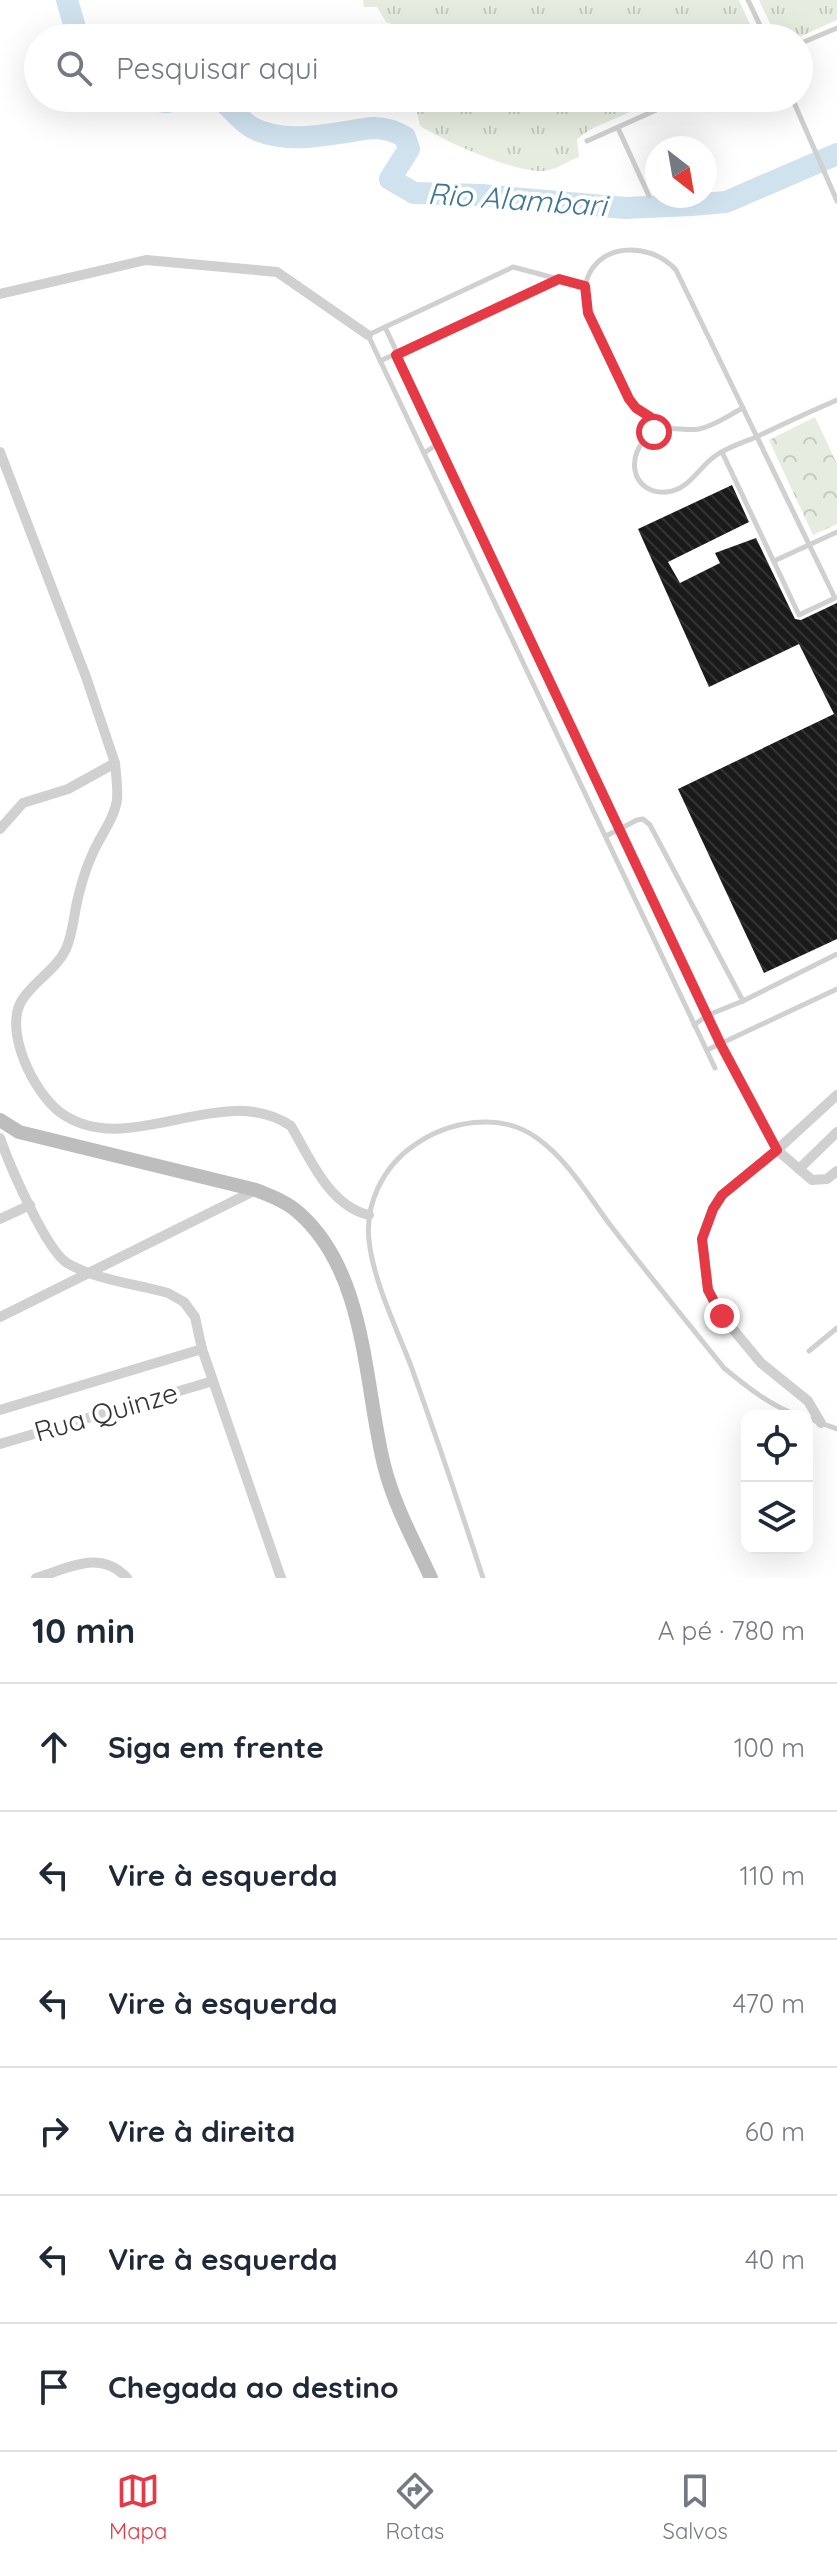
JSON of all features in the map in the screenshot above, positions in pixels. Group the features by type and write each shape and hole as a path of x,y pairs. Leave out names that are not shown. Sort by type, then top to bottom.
{"main road":[{"path":"0,1120 19,1132 256,1190 299,1213 319,1235 353,1298 384,1464 394,1500 431,1578"}],"street":[{"path":"0,294 146,260 277,272 368,335"},
{"path":"0,452 86,677 115,763 116,803 87,867 67,948 57,964 24,997 16,1012 24,1059 38,1088 48,1103 74,1122 90,1128 133,1126 229,1111 265,1113 281,1119 291,1126 334,1194 347,1207 369,1215"},
{"path":"0,829 23,803 68,789 115,763"},
{"path":"821,1423 808,1401 761,1363 722,1316 708,1290 702,1239 713,1209 722,1195 837,1095"},
{"path":"799,1169 837,1132"},
{"path":"0,1138 50,1244 65,1262 178,1297 195,1317 202,1349 281,1578"},
{"path":"777,1150 812,1180 827,1179 837,1171"},
{"path":"0,1317 256,1190"},
{"path":"0,1219 30,1205"},
{"name":"Rua Quinze","path":"0,1410 202,1349"},
{"name":"Rua Quinze","path":"0,1444 213,1381"},
{"path":"36,1578 104,1561 127,1578"}],"lane":[{"path":"748,0 759,24"},
{"path":"813,38 837,28"},
{"path":"587,141 653,112"},
{"path":"798,112 837,201"},
{"path":"618,128 645,187"},
{"path":"722,452 799,615 835,598 757,436 676,270 666,258 649,250 631,248 602,260 585,286 588,313 636,408 666,427 700,429 743,408"},
{"path":"585,286 513,267 368,335 715,1068"},
{"path":"380,361 559,279"},
{"path":"385,327 721,1045 777,1150"},
{"path":"666,427 646,438 633,461 635,475 645,485 667,492 687,484 705,464 722,452 837,400"},
{"path":"424,453 438,444"},
{"path":"774,561 837,532"},
{"path":"606,836 637,820 643,819 650,825 743,1001"},
{"path":"694,1025 708,1015 837,954"},
{"path":"707,1050 837,989"},
{"path":"483,1578 370,1251 369,1215 384,1175 401,1154 428,1135 455,1125 482,1122 510,1126 536,1137 581,1184 724,1368 785,1410"},
{"path":"809,1351 837,1328"},
{"path":"813,1420 837,1429"}],"green space":[{"path":"363,0 739,0 750,24 392,24 386,22 377,7 364,7"},
{"path":"759,0 837,0 837,20 813,31 813,24 770,24"},
{"path":"417,112 630,112 591,129 577,139 579,157 544,171 499,162 420,126"},
{"path":"815,417 837,464 837,524 813,535 769,440"}],"building":[{"path":"732,485 749,522 668,562 680,583 720,563 715,553 756,538 795,619 801,620 837,603 837,939 764,973 678,789 834,714 799,644 709,687 638,529"}],"waterway":[{"name":"Rio Alambari","path":"67,0 74,24"},
{"name":"Rio Alambari","path":"234,112 251,127 280,136 311,136 373,128 401,135 405,137 409,149 390,179 414,193 481,195 626,208 726,202 837,154"}],"route":[{"path":"654,432 666,427 636,408 629,399 588,313 585,286 559,279 396,355 721,1045 777,1150 722,1195 713,1209 702,1239 708,1290 722,1316"}]}
